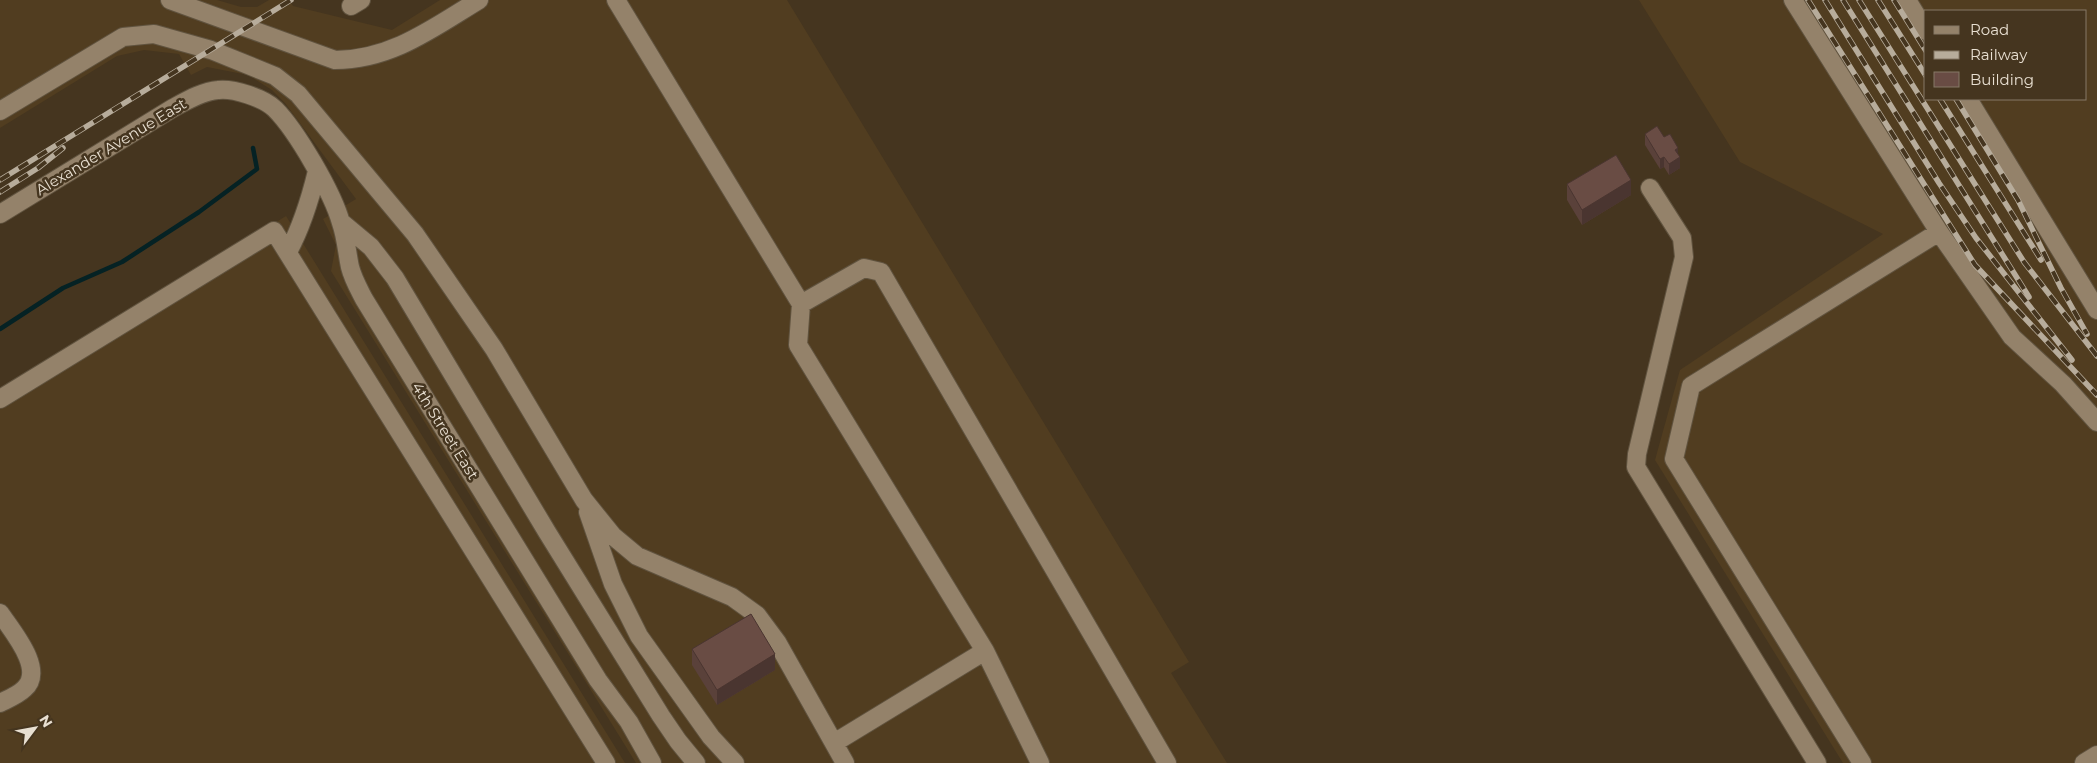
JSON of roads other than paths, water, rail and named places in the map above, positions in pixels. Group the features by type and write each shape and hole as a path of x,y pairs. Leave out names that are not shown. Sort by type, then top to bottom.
{"street":[{"path":"170,0 335,60 353,60 384,54 408,43 478,0"},
{"path":"616,0 801,304 798,345 985,651 1040,763"},
{"path":"1793,0 1939,232 2012,337 2063,384 2097,422"},
{"path":"1907,0 1924,28"},
{"path":"0,111 123,36 154,34 211,50 275,76 298,94 415,234 494,349 584,500 614,536 637,556 732,597 757,615 777,642 844,763"},
{"name":"Alexander Avenue East","path":"0,214 192,98 219,89 255,97"},
{"name":"4th Street East","path":"255,97 274,107 286,122 317,171 341,222 350,268 364,299 598,680 629,722 652,763"},
{"path":"1969,100 2097,310"},
{"path":"288,252 299,232 307,210 317,171"},
{"path":"1650,188 1682,238 1684,257 1636,467 1817,763"},
{"path":"341,222 371,247 396,278 547,532 661,716 696,763"},
{"path":"0,399 274,231 606,763"},
{"path":"1862,763 1674,459 1691,386 1939,232"},
{"path":"801,304 864,268 880,272 1167,763"},
{"path":"584,500 613,584 639,636 711,737 735,763"},
{"path":"0,613 26,653 32,668 32,678 25,689 0,703"},
{"path":"834,743 985,651"},
{"path":"629,722 659,763"},
{"path":"2084,763 2097,755"}],"waterway":[{"path":"0,329 63,288 122,262 199,212 257,169 253,148"}],"railway":[{"path":"0,180 291,0"},
{"path":"1808,0 1975,265 2097,395"},
{"path":"1825,0 1939,183 1976,238 2072,360"},
{"path":"1843,0 2029,297"},
{"path":"1859,0 2024,262 2097,356"},
{"path":"1878,0 1924,73"},
{"path":"1894,0 1924,48"},
{"path":"1941,100 2041,260"},
{"path":"1957,100 2018,200 2061,288 2087,334"},
{"path":"0,192 38,168 63,148"}]}
